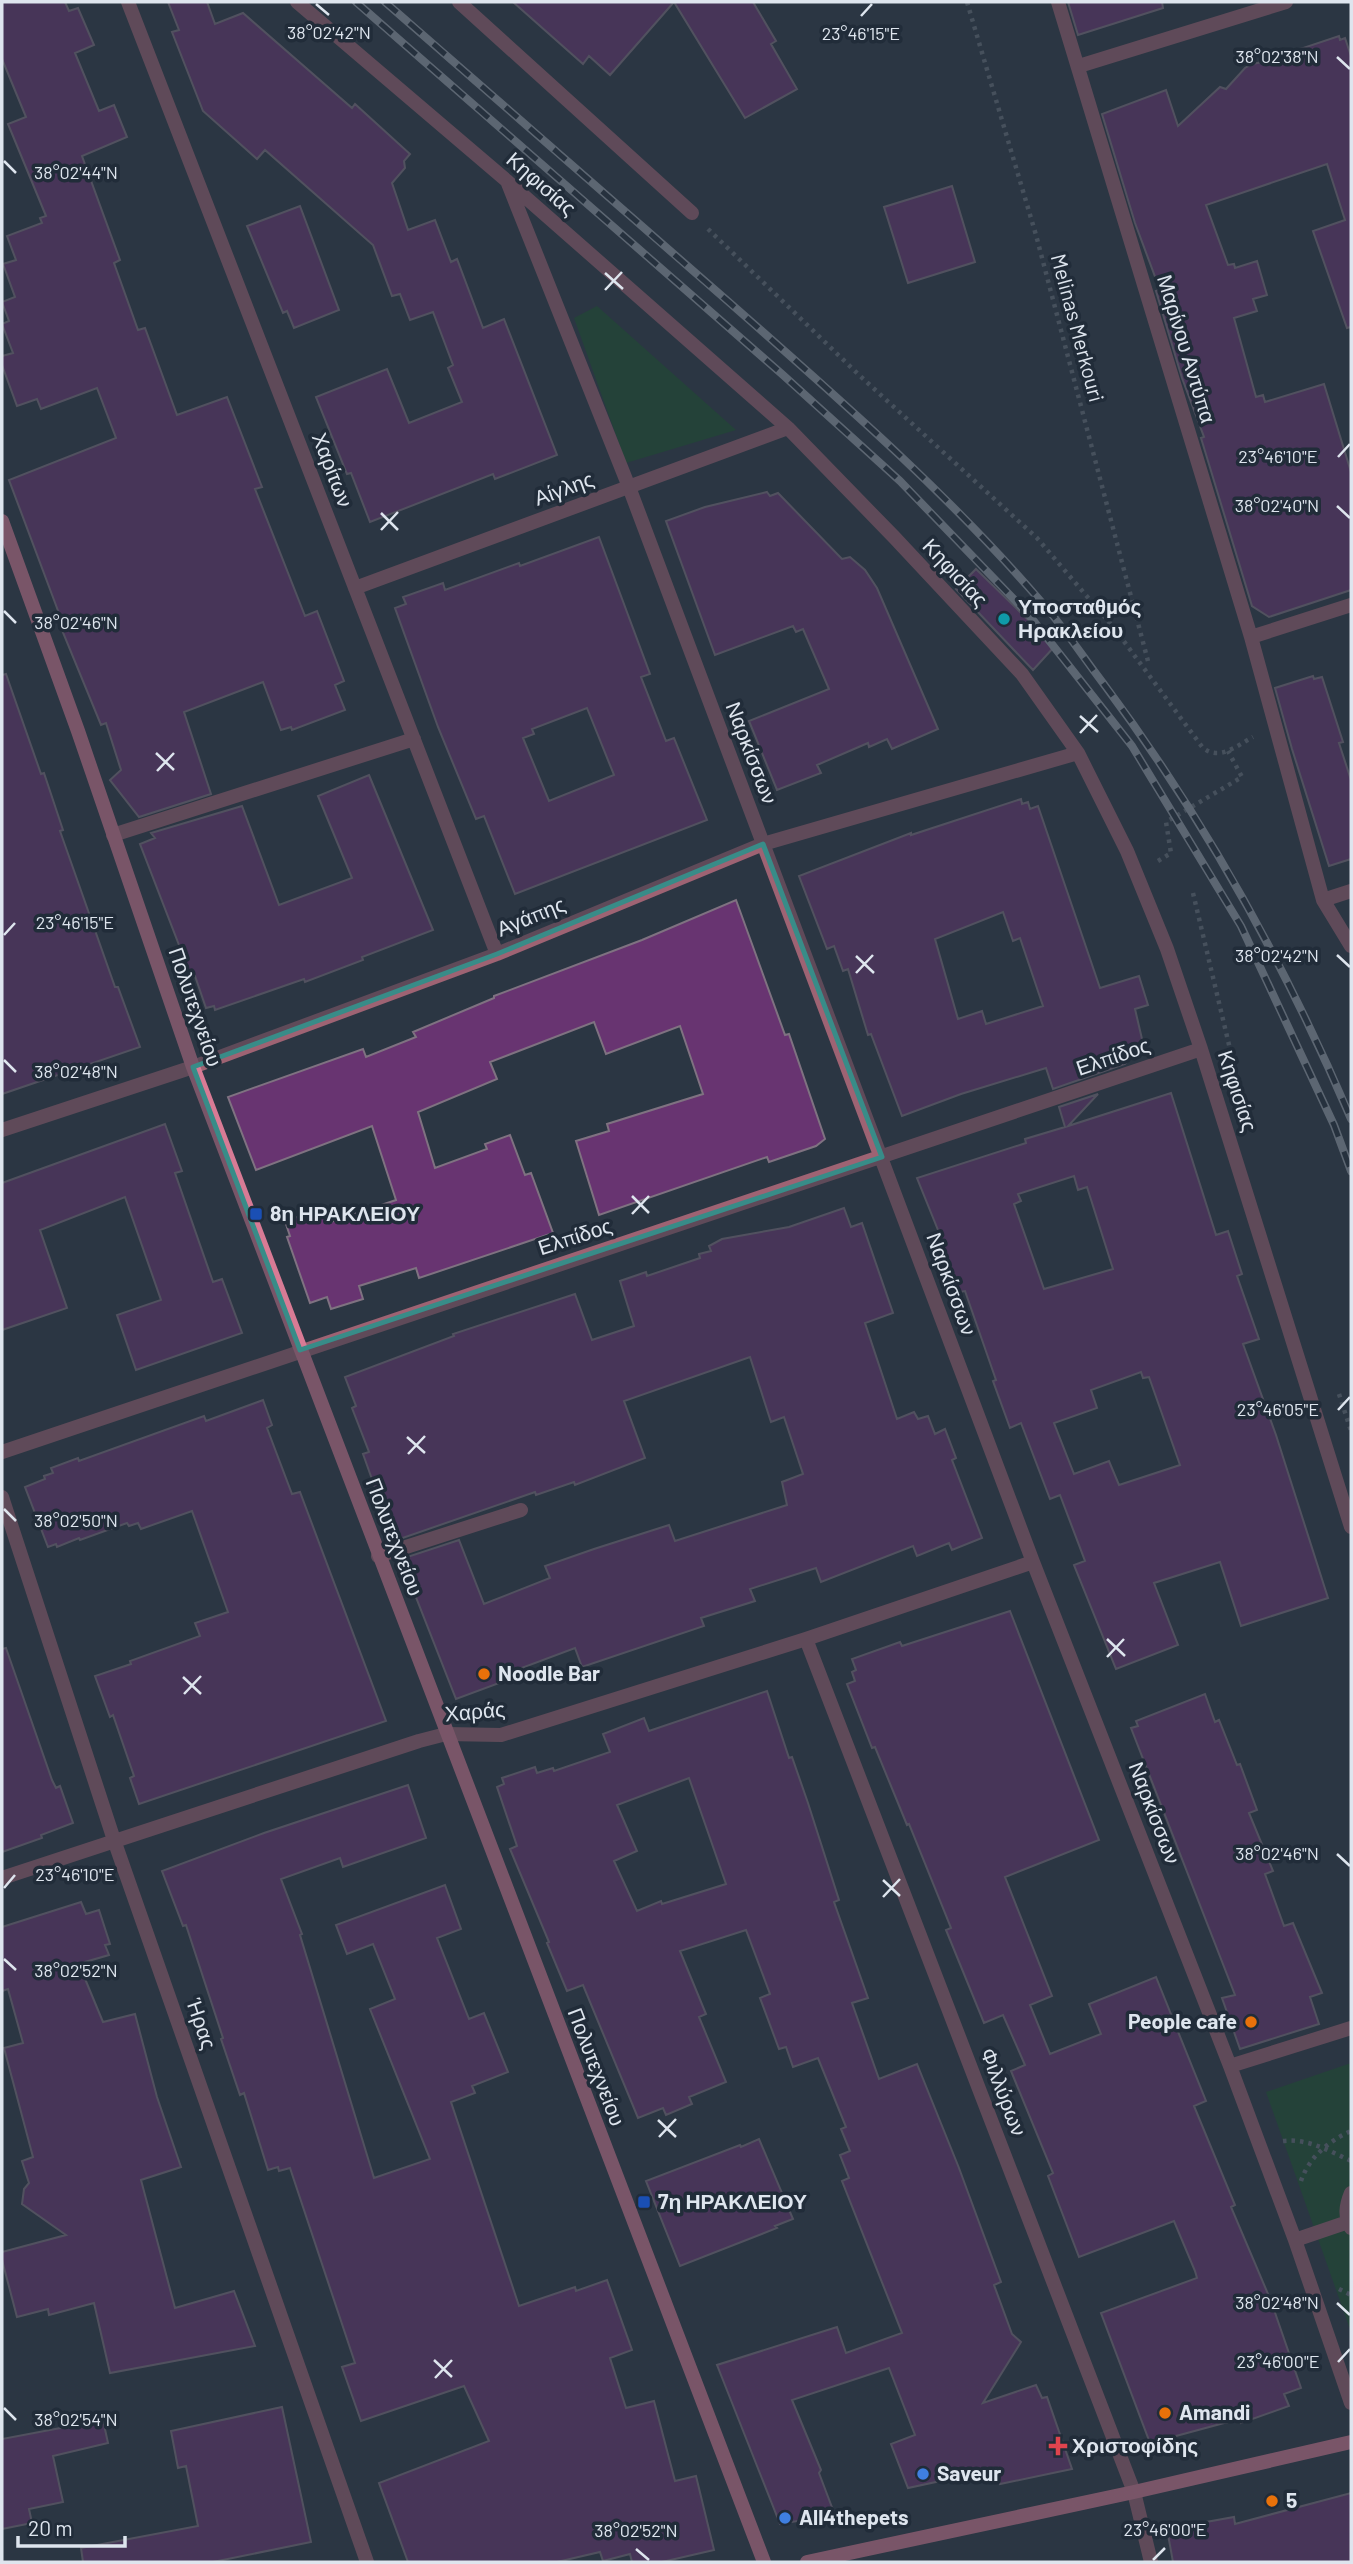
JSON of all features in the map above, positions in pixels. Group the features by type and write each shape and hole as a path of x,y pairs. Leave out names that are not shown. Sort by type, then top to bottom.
{"street":[{"name":"Χαρίτων","path":"128,2 497,954"},
{"name":"Κηφισίας","path":"297,2 507,181 788,428 1022,674 1078,753 1127,850 1167,949 1202,1049 1351,1527"},
{"path":"459,2 692,212"},
{"name":"Μαρίνου Αντύπα","path":"1058,2 1251,636 1323,900 1351,946"},
{"path":"1079,66 1286,2"},
{"name":"Ναρκίσσων","path":"507,181 629,487 1033,1562 1230,2066 1295,2240 1351,2403"},
{"name":"Αίγλης","path":"355,588 788,428"},
{"name":"Πολυτεχνείου","path":"2,521 193,1067 764,2562"},
{"path":"1251,636 1351,605"},
{"path":"113,835 414,739"},
{"name":"Αγάπης","path":"2,1130 193,1067 497,954 763,844 1078,753"},
{"path":"1323,900 1351,891"},
{"name":"Ελπίδος","path":"2,1452 1202,1049"},
{"name":"Ήρας","path":"2,1497 114,1840 367,2562"},
{"path":"378,1556 521,1510"},
{"name":"Χαράς","path":"2,1878 446,1734 501,1735 806,1639 1033,1562"},
{"name":"Φιλλύρων","path":"806,1639 1134,2492 1151,2562"},
{"path":"1230,2066 1351,2028"},
{"path":"1295,2240 1349,2225 1346,2205 1351,2193"},
{"path":"807,2562 1351,2442"}],"path":[{"name":"Melinas Merkouri","path":"967,2 1036,235 1149,665"},
{"path":"692,212 859,375 1037,538 1114,628 1203,748 1211,754 1228,751 1240,744"},
{"path":"1171,853 1166,822 1242,777 1228,751"},
{"path":"1193,893 1231,1052"},
{"path":"1339,1394 1351,1431"},
{"path":"1300,2184 1303,2174 1323,2148 1351,2131"},
{"path":"1259,2145 1296,2139 1351,2161"}],"highlighted area":[{"path":"763,844 882,1157 300,1350 193,1067 497,954"}],"green space":[{"path":"597,306 736,430 626,463 574,318"},
{"path":"1351,2063 1351,2332 1266,2092"}],"building":[{"path":"2,2 65,2 69,11 78,8 94,45 75,53 99,111 114,105 127,137 82,156 120,260 114,263 138,330 145,328 177,415 227,397 262,487 255,489 305,616 317,611 344,681 335,685 345,710 292,730 291,727 281,730 263,682 184,712 211,794 139,817 110,780 121,770 106,723 101,725 57,618 60,616 9,480 116,438 97,388 41,409 37,399 17,406 2,365 2,356 13,353 2,324 9,321 2,302 15,297 3,264 16,260 7,236 42,223 40,218 46,216 8,124 26,117 2,59"},
{"path":"168,2 207,2 215,24 243,13 352,108 355,104 410,154 404,161 405,168 392,183 408,230 435,220 451,262 457,259 483,328 504,319 557,455 495,479 493,474 370,522 316,397 387,369 409,423 462,402 448,368 453,365 433,312 410,320 400,294 392,296 373,245 265,150 257,159 203,111 172,32 179,30"},
{"path":"513,2 674,2 610,75 589,56 583,64"},
{"path":"674,2 753,2 776,41 771,44 797,89 745,118"},
{"path":"1068,2 1162,2 1163,8 1078,35"},
{"path":"1339,36 1340,40 1345,38 1351,56 1351,327 1347,328 1313,231 1345,220 1327,164 1206,205 1228,265 1234,264 1235,268 1257,261 1267,295 1253,299 1257,311 1234,318 1256,397 1263,395 1265,402 1324,384 1351,472 1351,590 1269,617 1252,606 1201,438 1204,437 1182,378 1156,291 1160,290 1135,223 1102,114 1166,90 1178,126 1220,87 1226,89 1252,64 1296,56 1294,51"},
{"path":"952,186 975,262 908,283 884,207"},
{"path":"300,206 339,310 294,328 287,311 283,313 247,226"},
{"path":"767,492 770,496 778,493 842,559 850,557 865,570 877,588 938,729 892,749 887,739 869,747 868,743 817,765 821,773 777,790 749,721 829,689 803,629 796,632 793,626 715,655 666,521 705,507"},
{"path":"599,537 650,674 641,677 666,741 674,738 707,820 515,894 484,816 476,819 438,727 395,608 406,604 403,597 443,583 445,590 519,563 520,566","holes":["587,708 614,775 549,801 523,738 534,734 532,729"]},
{"name":"Υποσταθμός Ηρακλείου","path":"976,569 1055,646 1033,670 956,589"},
{"path":"6,674 41,774 44,773 63,830 60,831 115,987 118,987 140,1047 2,1094 2,675"},
{"path":"1313,676 1314,679 1322,677 1343,742 1339,743 1351,780 1351,859 1329,866 1275,688"},
{"path":"369,775 433,930 305,982 304,979 215,1010 214,1006 206,1008 140,844 155,838 151,833 242,806 279,905 352,878 318,796"},
{"path":"1021,799 1022,804 1028,802 1030,809 1038,806 1100,988 1139,976 1148,1005 1135,1009 1142,1039 1139,1050 1125,1064 1053,1089 1046,1068 961,1094 902,1116 871,1034 868,1035 848,969 843,971 834,946 827,949 799,876","holes":["1003,912 1013,941 1020,938 1043,1006 986,1024 982,1011 958,1019 935,939"]},
{"path":"736,900 785,1035 789,1034 825,1139 816,1146 769,1162 767,1157 599,1215 576,1141 609,1131 607,1124 703,1094 680,1026 606,1054 594,1022 490,1062 497,1079 418,1112 435,1168 487,1149 485,1144 510,1135 525,1175 531,1173 553,1233 419,1278 416,1268 359,1286 363,1299 331,1309 327,1297 310,1303 287,1237 290,1236 285,1221 323,1208 328,1223 396,1200 372,1126 256,1170 228,1097 363,1049 366,1057 416,1037 413,1032 494,996 642,940"},
{"path":"1171,1093 1216,1235 1228,1231 1242,1274 1237,1276 1259,1339 1243,1344 1276,1435 1328,1598 1241,1626 1220,1562 1154,1583 1178,1645 1116,1669 1074,1565 1085,1561 1060,1495 1050,1499 1021,1423 1010,1428 965,1291 959,1292 917,1178 1026,1143 1025,1139 1065,1127 1059,1107 1098,1094 1068,1126","holes":["1074,1176 1078,1190 1087,1187 1113,1269 1044,1289 1014,1204 1021,1201 1018,1194","1141,1372 1143,1378 1149,1377 1180,1465 1119,1485 1109,1461 1074,1474 1054,1423 1097,1408 1091,1390"]},
{"path":"165,1124 182,1171 175,1173 213,1282 222,1279 242,1333 136,1370 117,1315 161,1300 125,1197 40,1230 67,1308 2,1330 2,1183"},
{"path":"844,1208 851,1227 862,1223 893,1313 865,1323 897,1419 914,1412 918,1419 928,1416 935,1434 945,1429 956,1458 952,1460 982,1538 952,1550 949,1543 917,1556 913,1546 821,1582 816,1568 750,1589 755,1601 701,1618 704,1626 582,1667 575,1648 508,1673 510,1679 456,1699 401,1559 459,1540 484,1604 550,1578 545,1566 594,1549 669,1525 675,1541 787,1505 782,1482 803,1474 784,1417 771,1422 750,1357 624,1401 645,1458 575,1485 574,1482 536,1495 535,1492 394,1541 363,1454 369,1452 352,1408 356,1406 345,1377 454,1336 453,1334 575,1294 592,1340 634,1326 620,1281 646,1272 647,1276 700,1258 699,1254 711,1251 709,1246 722,1239 789,1227"},
{"path":"263,1400 272,1425 267,1428 292,1494 300,1492 386,1721 139,1804 130,1778 134,1776 113,1715 110,1717 95,1676 200,1636 195,1623 228,1612 192,1511 141,1529 138,1523 129,1526 127,1523 57,1547 56,1544 48,1547 25,1487 45,1479 44,1476 53,1473 51,1468 78,1458 79,1461 204,1416 206,1421"},
{"path":"1010,1611 1099,1840 1005,1877 1052,1996 1030,2005 1050,2054 1101,2034 1089,2004 1156,1977 1206,2101 1194,2106 1235,2205 1231,2207 1271,2301 1301,2388 1284,2394 1289,2406 1241,2423 1239,2419 1150,2443 1101,2313 1197,2278 1195,2271 1174,2221 1079,2257 1048,2176 1053,2173 1011,2071 1025,2065 1003,2015 984,2023 946,1930 951,1928 909,1824 907,1825 875,1747 872,1748 847,1684 855,1681 852,1672 856,1670 852,1659 900,1642 902,1646"},
{"path":"6,1648 52,1780 56,1788 60,1786 73,1823 41,1835 42,1838 2,1852 2,1649"},
{"path":"767,1691 789,1758 792,1757 808,1803 839,1900 834,1902 868,1998 852,2003 879,2079 917,2064 1001,2282 994,2285 1012,2334 1021,2342 983,2403 1036,2385 1042,2398 1047,2397 1072,2469 1000,2484 996,2469 908,2488 891,2444 915,2435 889,2368 792,2400 821,2470 819,2473 833,2510 816,2514 815,2518 780,2524 717,2365 837,2327 846,2353 902,2333 842,2181 849,2178 840,2155 850,2151 841,2129 846,2127 818,2058 793,2067 786,2047 779,2049 760,1998 770,1994 746,1930 680,1951 706,2014 699,2017 726,2082 689,2097 692,2104 666,2115 663,2108 638,2118 583,1985 567,1991 510,1849 517,1846 497,1787 504,1784 502,1778 535,1767 537,1773 553,1768 554,1771 610,1752 603,1734 644,1718 649,1731","holes":["689,1778 726,1884 662,1904 661,1901 637,1911 614,1861 637,1851 617,1805"]},
{"path":"1205,1694 1215,1722 1219,1720 1237,1765 1240,1764 1257,1810 1249,1813 1273,1871 1265,1874 1284,1926 1293,1923 1322,1993 1310,1997 1319,2024 1240,2049 1222,1998 1235,1995 1131,1728 1138,1726 1136,1721"},
{"path":"408,1785 426,1838 343,1867 340,1858 281,1879 302,1934 300,1935 374,2178 430,2159 370,2009 395,1999 373,1944 347,1954 336,1925 445,1885 461,1929 437,1938 469,2019 484,2013 508,2072 472,2086 475,2093 451,2102 519,2306 575,2287 576,2291 607,2280 632,2350 610,2358 626,2408 654,2401 675,2481 696,2476 714,2550 662,2562 632,2562 630,2554 603,2561 600,2552 557,2562 408,2562 379,2483 489,2441 464,2386 361,2421 342,2367 355,2363 290,2168 268,2170 244,2093 240,2095 221,2039 223,2038 186,1925 183,1926 162,1871 264,1833"},
{"path":"81,1902 86,1914 99,1910 110,1944 105,1945 109,1955 85,1962 89,1972 83,1974 103,2022 135,2014 157,2097 181,2167 141,2180 175,2308 234,2291 255,2346 110,2373 94,2303 49,2315 48,2309 17,2317 2,2252 66,2235 22,2204 24,2189 29,2183 22,2161 33,2157 4,2048 23,2043 8,1989 2,1991 2,1927"},
{"path":"759,2139 793,2219 775,2226 777,2228 680,2266 646,2181"},
{"path":"282,2407 311,2542 213,2562 83,2562 81,2548 198,2526 186,2466 178,2468 171,2431"},
{"path":"103,2420 108,2443 53,2456 63,2502 29,2509 32,2523 2,2529 2,2439"},
{"path":"1351,2493 1351,2562 1173,2562 1167,2529 1234,2517 1235,2524"}],"railway":[{"path":"356,2 783,375 900,481 1029,615 1132,746 1241,926 1334,1125 1351,1171"},
{"path":"385,2 852,411 932,486 1044,605 1140,734 1208,839 1299,1004 1351,1119"}],"place":[{"name":"Υποσταθμός Ηρακλείου","path":"1004,619"},
{"name":"8η ΗΡΑΚΛΕΙΟΥ","path":"256,1214"},
{"name":"Noodle Bar","path":"484,1674"},
{"name":"People cafe","path":"1251,2022"},
{"name":"7η ΗΡΑΚΛΕΙΟΥ","path":"644,2202"},
{"name":"Amandi","path":"1165,2413"},
{"name":"Χριστοφίδης","path":"1058,2446"},
{"name":"Saveur","path":"923,2474"},
{"name":"5","path":"1272,2501"},
{"name":"All4thepets","path":"785,2518"}]}
